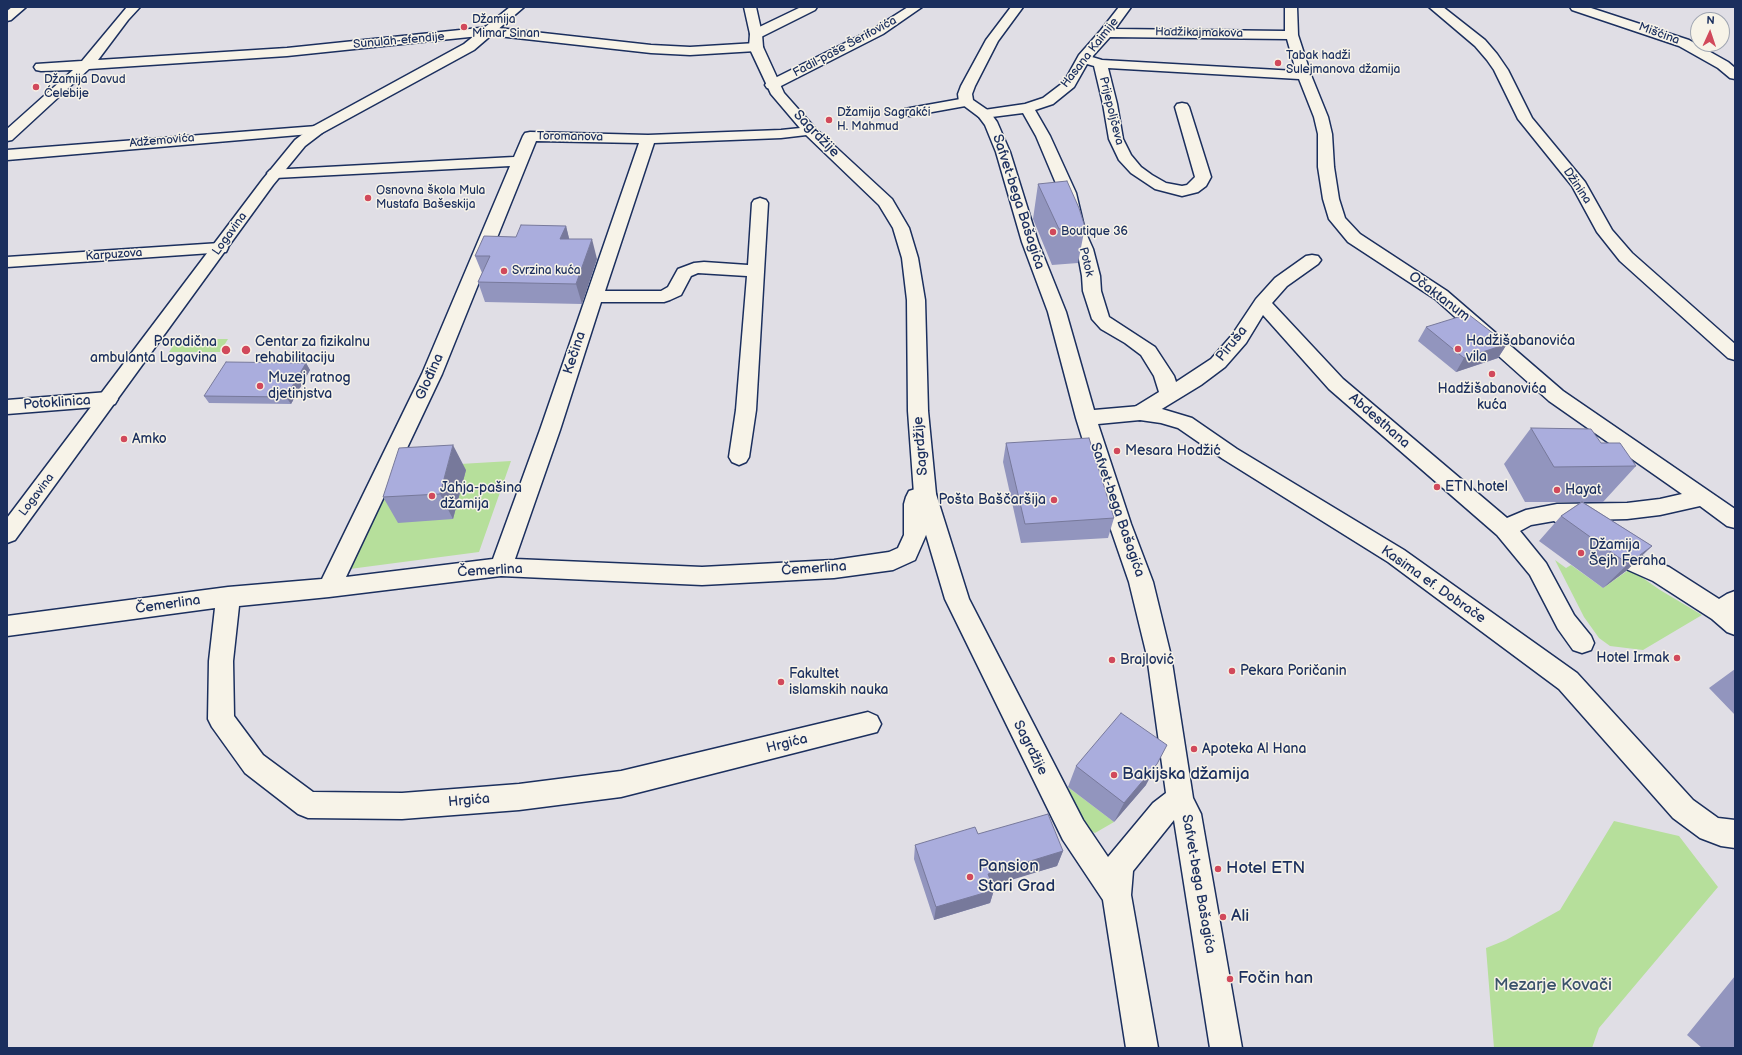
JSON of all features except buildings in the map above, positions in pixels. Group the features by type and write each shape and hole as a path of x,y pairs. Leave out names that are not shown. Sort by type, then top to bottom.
{"street":[{"path":"7,17 20,7"},
{"path":"7,138 86,65 124,17 134,7"},
{"name":"Logavina","path":"7,534 275,173 300,143 317,130 469,47 518,7"},
{"name":"Sagrdžije","path":"750,7 756,40 772,85 778,94 810,131 886,202 901,228 910,258 916,300 918,411 925,494 957,599 1073,830 1117,895"},
{"path":"756,40 811,7"},
{"name":"Fadil-paše Šerifovića","path":"772,85 879,31 916,7"},
{"path":"910,112 966,102 965,94 968,86 992,40 1017,7"},
{"name":"Hasana Kaimije","path":"984,114 1027,108 1048,101 1069,84 1084,58 1106,33 1125,7"},
{"name":"Očaktanum","path":"1291,7 1292,35 1304,75 1322,117 1325,134 1326,166 1331,199 1337,219 1354,238 1441,295 1556,396 1701,498 1735,520"},
{"name":"Džinina","path":"1435,7 1480,43 1492,57 1501,70 1525,119 1579,185 1605,232 1626,257 1735,354"},
{"name":"Mišćina","path":"1576,7 1678,41 1729,63 1735,75"},
{"name":"Sunulah-efendije","path":"41,67 287,52 489,31 651,49 690,51 756,40"},
{"name":"Hadžikajmakova","path":"1106,33 1204,32 1292,35"},
{"name":"Prijepoljčeva","path":"1084,58 1100,64 1304,75"},
{"name":"Prijepoljčeva","path":"1100,64 1110,104 1116,139 1124,157 1136,170 1147,178 1161,186 1182,191 1192,189 1200,183 1203,177 1182,107"},
{"name":"Safvet-bega Bašagića","path":"966,102 984,114 994,129 1003,152 1030,242 1057,312 1086,418 1120,524 1141,582 1158,656 1180,799 1187,814 1226,1048"},
{"name":"Potok","path":"1027,108 1043,136 1068,193 1077,231 1084,249 1091,276 1092,291 1101,319 1107,325 1132,339 1148,351 1164,376 1170,395"},
{"name":"Adžemovića","path":"7,155 317,130"},
{"name":"Toromanova","path":"520,161 530,136 648,139 781,134 810,131"},
{"name":"Kečina","path":"501,567 550,430 648,139"},
{"path":"275,173 520,161"},
{"name":"Glođina","path":"329,588 432,374 520,161"},
{"path":"739,457 746,410 760,203"},
{"name":"Karpuzova","path":"7,262 220,248"},
{"name":"Piruša","path":"1140,413 1194,380 1218,363 1239,339 1262,303 1282,282 1312,260"},
{"path":"594,297 664,296 674,291 684,273 694,268 704,267 756,271"},
{"name":"Abdesthana","path":"1262,303 1336,384 1505,529 1538,569 1566,622 1582,644"},
{"name":"Potoklinica","path":"7,407 108,399"},
{"name":"Kasima ef. Dobrače","path":"1086,418 1140,413 1162,416 1185,424 1230,454 1396,556 1568,681 1683,809 1710,828 1721,832 1735,834"},
{"name":"Čemerlina","path":"7,626 228,597 329,588 501,567 702,576 834,569 893,561 907,554 915,535 915,504 917,497 925,494"},
{"path":"1505,529 1526,518 1556,512 1627,511 1660,507 1701,498"},
{"path":"1556,512 1634,563 1660,574 1730,613"},
{"name":"Hrgića","path":"228,597 221,661 222,719 254,764 308,805 402,806 519,797 621,784 868,724"},
{"name":"Sagrdžije","path":"1142,1048 1117,895 1119,866 1163,812 1180,799"}],"green space":[{"path":"178,339 228,339 220,352 169,352"},
{"path":"511,461 479,552 342,570 392,468"},
{"path":"1555,560 1566,568 1571,565 1603,588 1630,569 1660,590 1702,615 1643,650 1610,646 1599,638 1584,617"},
{"path":"1068,787 1114,822 1095,833 1084,828"},
{"name":"Mezarje Kovači","path":"1614,821 1679,836 1718,887 1599,1028 1592,1048 1494,1048 1486,948 1506,940 1560,910"}],"place":[{"name":"Džamija Mimar Sinan","path":"464,27"},
{"name":"Tabak hadži Sulejmanova džamija","path":"1278,63"},
{"name":"Džamija Davud Ćelebije","path":"36,87"},
{"name":"Džamija Sagrakći H. Mahmud","path":"829,120"},
{"name":"Osnovna škola Mula Mustafa Bašeskija","path":"368,198"},
{"name":"Boutique 36","path":"1053,232"},
{"name":"Svrzina kuća","path":"504,271"},
{"name":"Hadžišabanovića vila","path":"1458,349"},
{"name":"Porodična ambulanta Logavina","path":"226,350"},
{"name":"Centar za fizikalnu rehabilitaciju","path":"246,350"},
{"name":"Hadžišabanovića kuća","path":"1492,374"},
{"name":"Muzej ratnog djetinjstva","path":"260,386"},
{"name":"Amko","path":"124,439"},
{"name":"Mesara Hodžić","path":"1117,451"},
{"name":"ETN hotel","path":"1437,487"},
{"name":"Hayat","path":"1557,490"},
{"name":"Jahja-pašina džamija","path":"432,496"},
{"name":"Pošta Baščaršija","path":"1054,500"},
{"name":"Džamija Šejh Feraha","path":"1581,553"},
{"name":"Hotel Irmak","path":"1677,658"},
{"name":"Brajlović","path":"1112,660"},
{"name":"Pekara Poričanin","path":"1232,671"},
{"name":"Fakultet islamskih nauka","path":"781,682"},
{"name":"Apoteka Al Hana","path":"1194,749"},
{"name":"Bakijska džamija","path":"1114,775"},
{"name":"Hotel ETN","path":"1218,869"},
{"name":"Pansion Stari Grad","path":"970,877"},
{"name":"Ali","path":"1223,917"},
{"name":"Fočin han","path":"1230,979"}]}
